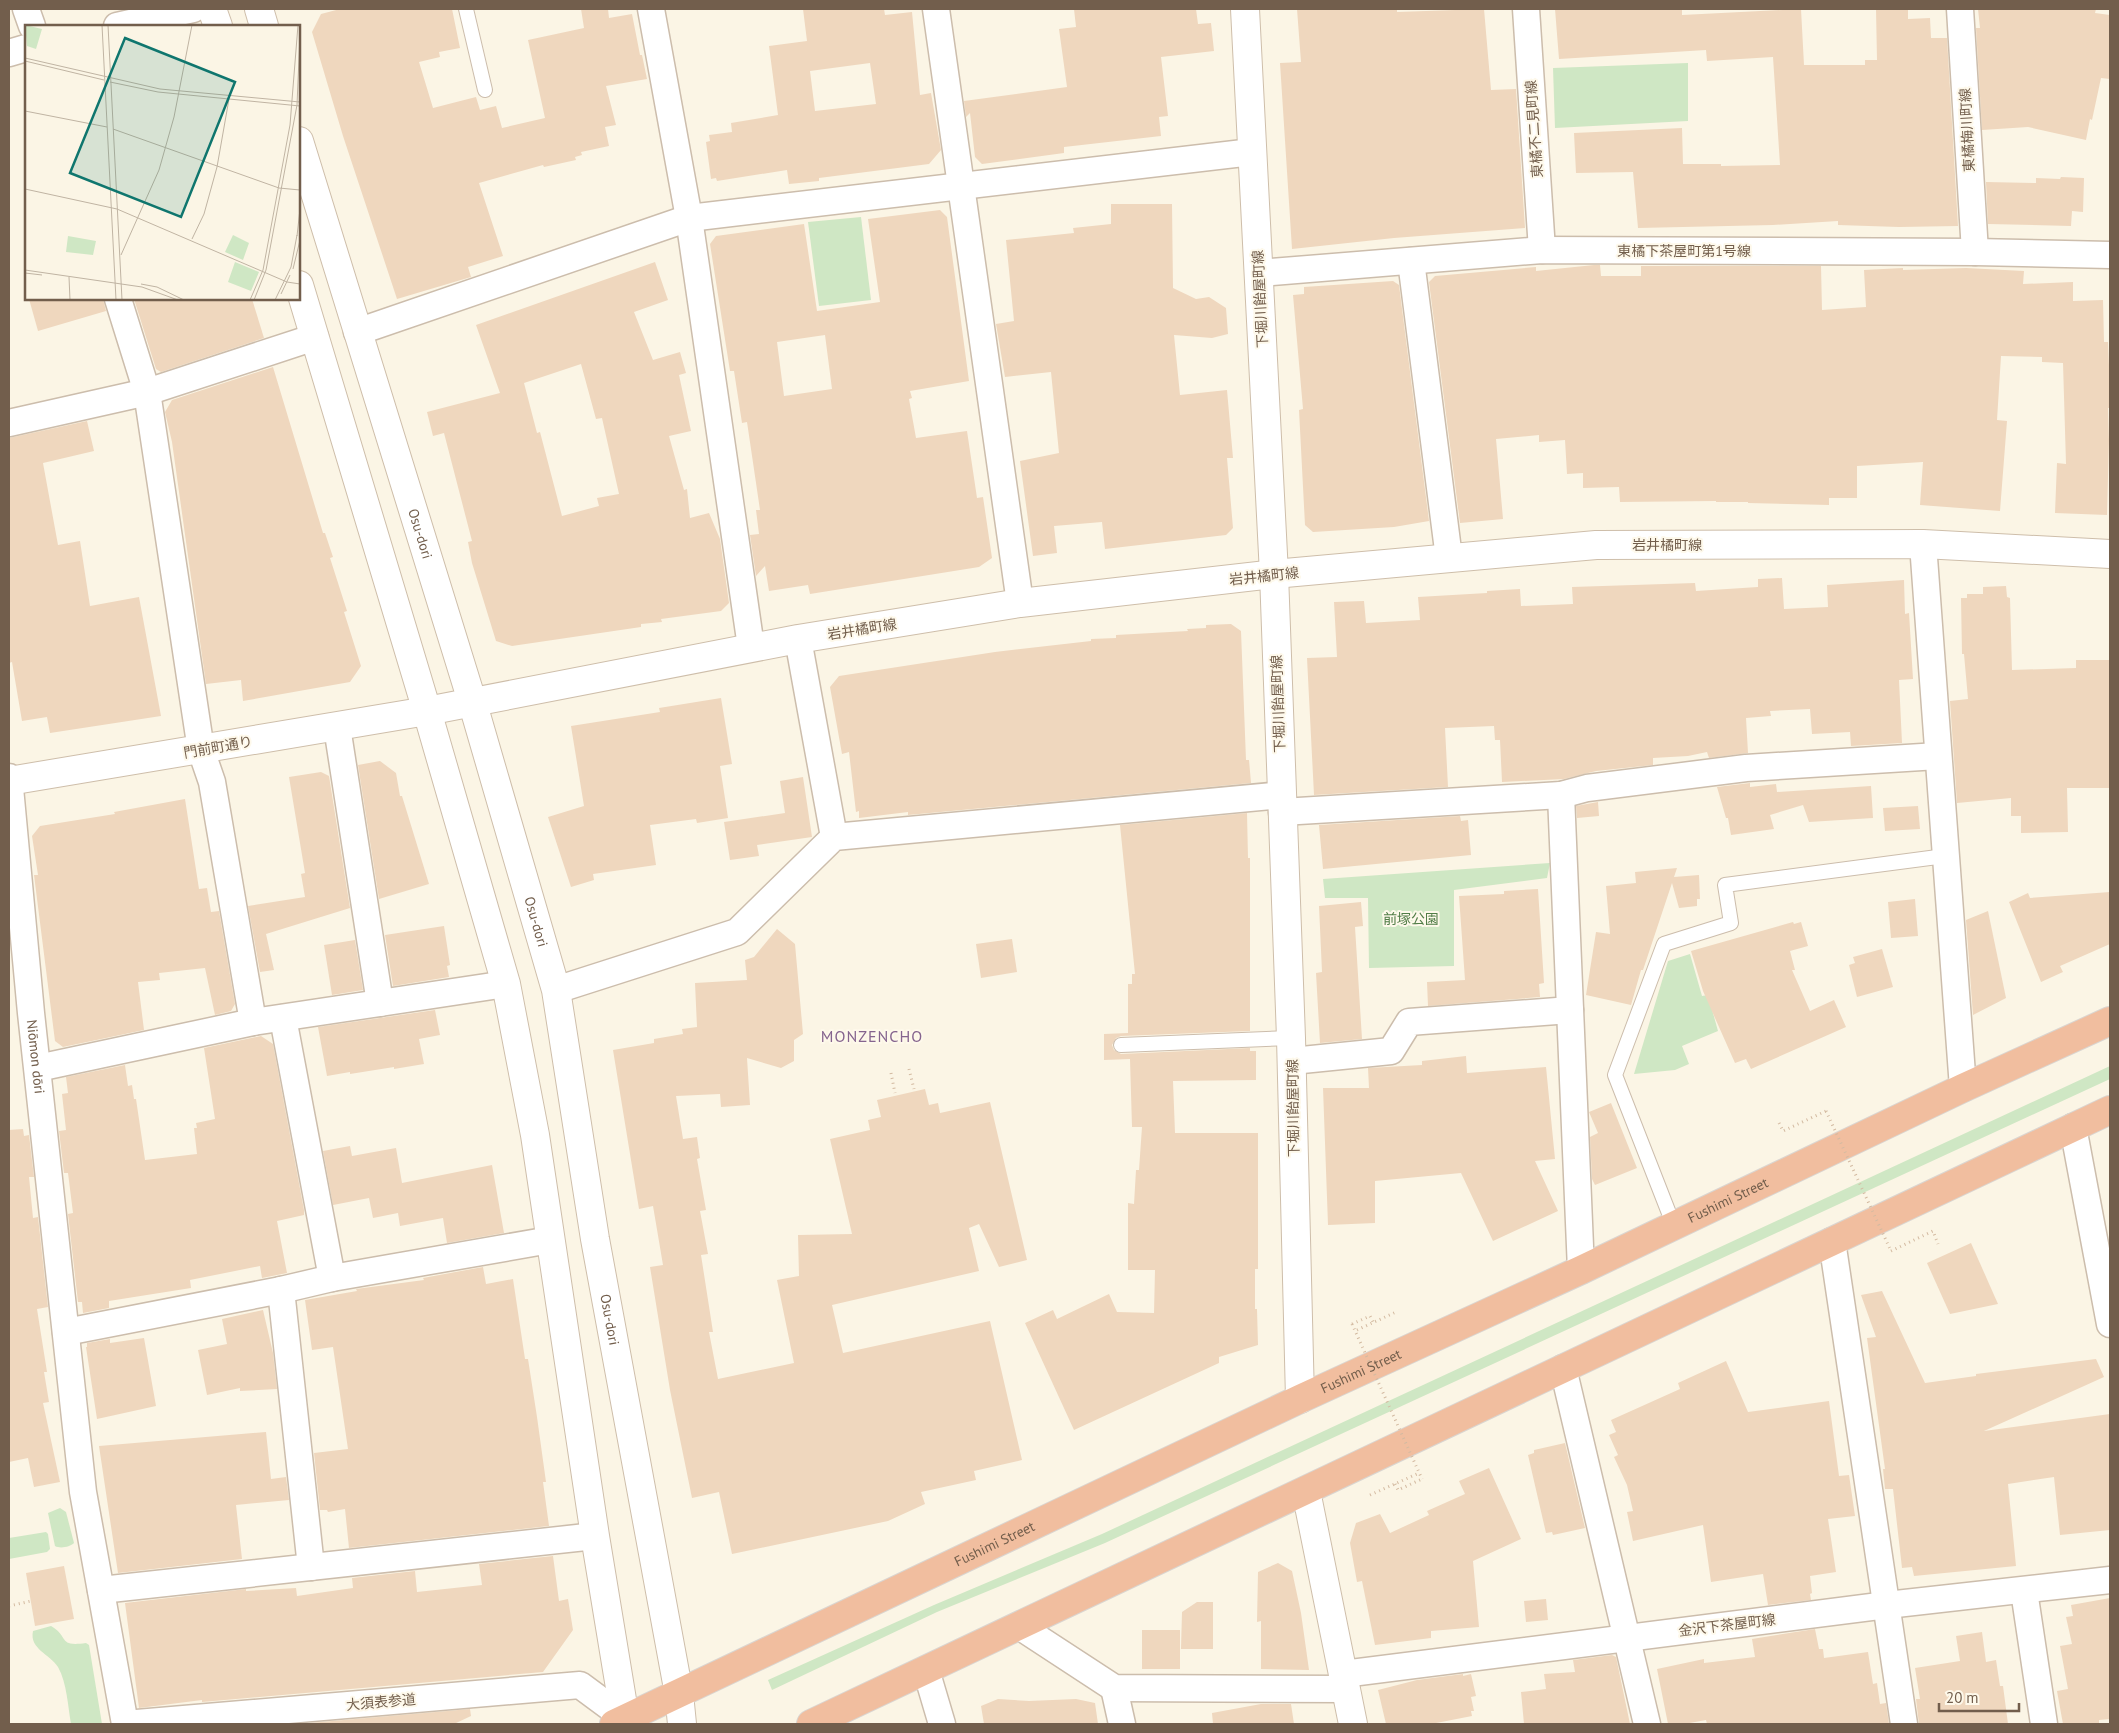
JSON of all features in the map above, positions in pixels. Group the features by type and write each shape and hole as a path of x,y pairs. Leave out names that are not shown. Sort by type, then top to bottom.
{"highway":[{"name":"Fushimi Street","path":"622,1722 1300,1399 1581,1270 1963,1088 2110,1021"},
{"path":"811,1724 2110,1110"}],"street":[{"path":"26,9 32,25"},
{"path":"121,25 193,9"},
{"path":"212,9 218,25"},
{"path":"259,9 264,25"},
{"path":"651,9 689,218 752,647"},
{"path":"936,9 1020,603"},
{"name":"下堀川飴屋町線","path":"1245,9 1274,574 1291,1050 1300,1399"},
{"name":"東橘不二見町線","path":"1526,9 1542,250"},
{"name":"東橘梅川町線","path":"1960,9 1975,252"},
{"path":"9,54 25,48"},
{"name":"Osu-dori","path":"300,144 472,701 556,990 595,1239 679,1694 682,1724"},
{"path":"357,332 689,218 1252,152"},
{"name":"東橘下茶屋町第1号線","path":"1259,273 1542,250 1975,252 2110,255"},
{"path":"1410,261 1449,558"},
{"path":"300,289 427,711 506,984 535,1135 622,1722"},
{"path":"118,300 147,392 201,750 212,782 253,1022"},
{"path":"9,423 147,392 315,336"},
{"path":"1923,544 1963,1088"},
{"name":"岩井橘町線","path":"427,711 752,647 1020,603 1274,574 1596,545 1923,544 2110,554"},
{"path":"798,639 834,837"},
{"name":"門前町通り","path":"9,780 201,750 427,711"},
{"path":"337,726 380,1003"},
{"path":"556,990 738,932 834,837 1282,803 1561,795 1587,788 1746,768 1938,756"},
{"name":"Niōmon dōri","path":"9,780 20,1014 38,1068 83,1492 125,1724"},
{"path":"1561,795 1581,1270"},
{"path":"38,1068 253,1022 506,984"},
{"path":"1291,1050 1391,1051 1409,1022 1570,1010"},
{"path":"283,1018 332,1278"},
{"path":"2073,1126 2110,1324"},
{"path":"66,1332 281,1290 332,1278 550,1240"},
{"path":"1832,1241 1904,1724"},
{"path":"281,1290 311,1567"},
{"path":"1563,1368 1648,1724"},
{"path":"1306,1491 1353,1724"},
{"path":"101,1590 595,1536"},
{"name":"金沢下茶屋町線","path":"1114,1688 1345,1682 1628,1638 1887,1605 2110,1580"},
{"path":"2024,1591 2044,1724"},
{"path":"1019,1626 1114,1688 1122,1724"},
{"path":"926,1670 942,1724"},
{"name":"大須表参道","path":"125,1724 580,1685 622,1722"}],"lane":[{"path":"466,9 485,90"},
{"path":"1674,1226 1615,1075 1664,944 1731,923 1725,885 1945,856"},
{"path":"1121,1045 1291,1050"}],"path":[{"path":"909,1069 914,1089"},
{"path":"891,1073 896,1093"},
{"path":"1779,1123 1783,1131 1826,1111 1891,1251 1933,1231 1938,1244"},
{"path":"1357,1330 1396,1312"},
{"path":"1373,1322 1370,1316 1352,1324 1422,1479 1398,1490 1395,1484"},
{"path":"1370,1495 1417,1474"},
{"path":"9,1606 31,1601"}],"green space":[{"path":"1688,63 1688,121 1555,128 1553,68"},
{"path":"861,217 871,300 819,306 808,222"},
{"name":"前塚公園","path":"1550,863 1547,878 1454,890 1454,966 1369,968 1368,898 1325,898 1323,879"},
{"path":"1690,954 1702,996 1708,995 1718,1031 1682,1046 1689,1064 1675,1070 1634,1074 1668,961"},
{"path":"2110,1066 2110,1079 1105,1543 937,1612 772,1690 768,1680 934,1605 1102,1534"},
{"path":"60,1508 66,1512 74,1543 70,1546 55,1546 48,1513"},
{"path":"46,1532 50,1549 47,1552 9,1559 9,1538"},
{"path":"51,1626 71,1644 86,1643 89,1645 102,1724 71,1724 61,1673 54,1662 34,1642 33,1631"}],"building":[{"path":"340,9 452,9 460,48 439,52 440,57 419,62 433,108 476,97 480,110 496,106 502,128 545,118 528,40 584,28 581,9 608,9 609,18 632,14 647,79 606,86 616,125 605,127 609,146 581,152 582,155 575,157 576,160 544,167 543,165 479,183 503,256 468,267 471,277 397,299 343,136 312,32 321,14"},
{"path":"803,9 884,9 885,15 912,12 920,95 931,93 941,150 929,164 819,178 819,181 789,184 787,170 717,181 716,178 711,179 706,142 710,141 709,135 732,132 731,123 778,115 769,46 807,41","holes":["870,63 876,104 815,111 810,71"]},
{"path":"1074,9 1196,9 1198,24 1211,23 1214,51 1161,57 1168,116 1159,117 1161,136 1064,147 1064,153 982,164 975,157 970,113 966,117 964,101 1067,87 1059,29 1076,27"},
{"path":"1297,9 1397,9 1397,12 1484,9 1491,90 1516,89 1525,228 1394,238 1292,249 1280,63 1301,62"},
{"path":"1555,9 1682,9 1682,15 1801,9 1804,65 1865,65 1865,60 1877,60 1876,9 1908,9 1908,19 1930,18 1931,38 1947,38 1958,226 1838,225 1838,221 1773,225 1638,228 1633,172 1576,173 1574,133 1682,128 1683,164 1721,164 1721,166 1780,165 1773,57 1707,61 1706,50 1559,59"},
{"path":"1978,9 2096,9 2095,13 2110,15 2110,79 2101,78 2086,140 2028,127 1982,130 1976,28 1980,28"},
{"path":"2061,177 2084,178 2083,212 2072,211 2071,226 1988,224 1986,182 2036,183 2036,178 2060,179"},
{"path":"1111,204 1172,204 1173,288 1196,299 1209,297 1226,308 1228,334 1212,338 1174,335 1180,395 1227,390 1233,458 1227,458 1233,528 1226,535 1105,549 1102,522 1054,526 1057,553 1033,556 1020,461 1059,453 1051,372 1005,377 996,324 1014,321 1006,240 1074,233 1073,228 1111,224"},
{"path":"940,210 947,217 969,381 910,391 912,398 909,399 916,438 967,431 977,498 983,497 992,558 979,567 810,594 808,585 769,591 765,566 756,576 750,535 759,534 756,510 760,510 747,422 742,423 734,371 730,371 710,244 716,236 804,224 817,311 880,302 868,219","holes":["825,335 832,389 784,396 777,342"]},
{"path":"655,262 668,300 634,312 653,360 680,352 686,373 679,375 691,431 669,436 684,490 687,489 690,518 709,513 720,539 729,603 721,611 661,619 662,622 641,624 641,627 512,646 496,641 472,563 468,542 472,541 444,433 433,436 427,412 500,393 476,325","holes":["581,364 596,419 602,418 619,494 597,498 599,506 562,516 540,432 537,433 524,383"]},
{"path":"1600,265 1601,276 1641,276 1641,266 1821,266 1822,310 1866,307 1864,270 1966,268 2024,271 2023,284 2073,282 2073,301 2103,300 2104,342 2108,342 2110,389 2110,408 2108,408 2107,515 2055,513 2057,463 2066,464 2063,363 2042,362 2042,357 2001,356 1997,420 2007,421 2000,511 1920,505 1923,462 1857,466 1857,498 1829,498 1829,505 1716,501 1620,502 1619,487 1583,488 1583,473 1567,474 1565,440 1539,442 1539,435 1496,439 1503,519 1460,523 1429,282 1435,276 1536,267 1536,271"},
{"path":"1393,281 1399,285 1429,521 1394,527 1313,532 1305,525 1299,410 1303,409 1293,295 1304,294 1304,287"},
{"path":"29,300 103,300 106,311 38,331"},
{"path":"134,300 252,300 264,338 161,372 156,369"},
{"path":"273,367 323,533 325,533 333,557 330,558 347,611 344,612 361,666 350,682 243,701 241,680 206,684 172,442 165,412 172,400"},
{"path":"87,421 94,451 43,463 58,545 80,541 90,606 139,597 161,716 50,733 47,717 22,721 12,662 9,663 9,438"},
{"path":"1782,578 1784,609 1828,607 1827,585 1904,580 1905,614 1909,613 1913,679 1899,680 1902,743 1851,746 1850,732 1812,734 1810,709 1770,711 1771,716 1746,718 1748,753 1709,758 1707,752 1688,756 1653,758 1653,765 1596,771 1564,779 1502,782 1500,740 1495,740 1494,726 1445,728 1448,787 1314,795 1307,658 1337,657 1334,602 1364,601 1366,623 1420,620 1418,597 1520,589 1521,606 1573,604 1572,587 1695,583 1696,591 1758,587 1758,579"},
{"path":"2006,586 2007,597 2010,598 2012,670 2076,668 2076,660 2110,660 2110,788 2067,788 2068,832 2021,833 2021,816 2011,816 2011,798 1957,803 1950,701 1968,699 1964,654 1962,654 1961,598 1967,598 1967,594 1983,594 1983,587"},
{"path":"1231,624 1241,631 1246,760 1249,760 1251,783 908,815 908,812 859,818 859,811 856,812 849,752 842,754 830,687 839,676 995,652 1091,641 1091,639 1116,638 1116,635 1188,631 1187,629 1206,628 1206,625"},
{"path":"721,698 732,764 720,766 728,818 697,823 696,819 650,825 656,865 593,874 594,880 571,887 548,817 584,806 571,726 660,712 659,708"},
{"path":"380,761 396,773 400,796 402,796 429,884 379,899 358,765"},
{"path":"321,772 329,776 350,908 266,934 274,970 260,972 248,906 305,897 301,874 305,873 289,777"},
{"path":"803,777 812,837 757,845 759,856 730,860 724,822 785,813 780,781"},
{"path":"1750,783 1750,787 1776,784 1777,792 1871,786 1873,818 1809,822 1803,805 1770,815 1774,829 1731,835 1728,818 1726,818 1717,787"},
{"path":"185,799 199,889 207,888 211,912 219,911 235,1004 231,1011 215,1015 205,968 159,973 160,980 138,982 144,1030 63,1047 55,1041 34,875 38,875 32,836 40,826 115,814 114,812"},
{"path":"1598,802 1599,816 1577,818 1576,806"},
{"path":"1918,806 1920,829 1885,831 1883,808"},
{"path":"1247,813 1248,858 1250,858 1250,1031 1121,1036 1116,1038 1112,1045 1114,1050 1121,1054 1250,1048 1250,1051 1256,1051 1256,1080 1173,1081 1175,1133 1258,1133 1258,1269 1255,1269 1255,1309 1257,1309 1258,1345 1219,1357 1219,1363 1074,1430 1025,1323 1053,1310 1057,1319 1109,1294 1117,1312 1154,1313 1155,1270 1128,1270 1128,1203 1134,1204 1136,1170 1139,1170 1142,1127 1132,1127 1130,1059 1104,1060 1104,1034 1128,1033 1128,984 1132,984 1132,974 1135,974 1120,825"},
{"path":"1460,816 1461,821 1468,820 1471,855 1323,869 1319,825"},
{"path":"1677,868 1674,877 1699,875 1700,899 1697,899 1697,906 1679,908 1672,883 1643,970 1641,970 1631,1005 1586,995 1596,932 1610,934 1606,886 1636,883 1635,872"},
{"path":"1538,889 1544,983 1539,984 1540,997 1428,1006 1427,982 1465,980 1459,896 1504,894 1504,891"},
{"path":"2110,892 2110,944 2060,966 2063,972 2041,982 2009,902 2028,893 2030,898"},
{"path":"1915,899 1918,936 1891,938 1888,902"},
{"path":"1361,902 1363,926 1355,927 1362,1039 1320,1043 1316,973 1322,972 1319,906"},
{"path":"1988,911 2006,998 1973,1015 1966,920"},
{"path":"1793,922 1794,924 1801,922 1808,946 1790,951 1795,970 1792,970 1810,1011 1834,1000 1846,1027 1751,1069 1746,1059 1735,1063 1703,991 1691,951"},
{"path":"444,926 450,965 447,966 449,977 393,986 385,935"},
{"path":"777,929 795,944 803,1034 794,1040 794,1061 781,1068 747,1058 750,1105 721,1107 720,1094 676,1096 683,1139 697,1137 700,1158 697,1159 706,1210 700,1211 708,1254 701,1255 713,1332 709,1332 718,1379 794,1363 777,1280 799,1276 798,1235 852,1234 830,1139 870,1130 868,1120 881,1117 877,1100 925,1089 929,1105 938,1103 940,1113 990,1102 1027,1260 999,1267 979,1224 969,1228 979,1271 832,1305 843,1353 990,1321 1022,1460 974,1471 976,1480 921,1492 925,1504 888,1521 732,1554 719,1492 692,1498 670,1390 650,1267 663,1265 653,1206 639,1209 613,1050 654,1043 654,1039 683,1034 682,1029 697,1027 695,983 747,980 745,960 754,957"},
{"path":"1012,939 1017,972 981,978 976,944"},
{"path":"355,940 363,990 332,995 324,945"},
{"path":"1882,949 1893,987 1857,997 1849,965 1855,963 1853,957"},
{"path":"435,1010 440,1035 419,1039 424,1064 327,1076 318,1027"},
{"path":"261,1036 273,1044 304,1210 304,1215 277,1221 287,1273 262,1278 260,1266 190,1280 191,1288 109,1301 109,1308 83,1313 82,1302 78,1302 68,1214 73,1213 68,1173 64,1173 59,1131 66,1130 62,1094 68,1093 66,1077 125,1065 128,1086 132,1085 134,1099 136,1099 145,1160 197,1154 194,1128 197,1128 196,1123 215,1119 204,1048"},
{"path":"1466,1056 1467,1073 1546,1067 1555,1159 1535,1161 1558,1211 1493,1241 1461,1173 1375,1181 1375,1223 1328,1225 1323,1088 1369,1088 1368,1068 1422,1065 1422,1061"},
{"path":"1611,1103 1637,1168 1595,1185 1592,1179 1590,1137 1598,1133 1589,1112"},
{"path":"23,1129 24,1136 29,1135 34,1177 29,1177 33,1218 38,1217 48,1307 37,1309 47,1372 44,1372 49,1402 43,1403 60,1482 34,1487 28,1458 9,1462 9,1130"},
{"path":"350,1146 352,1156 396,1148 402,1183 492,1165 504,1233 447,1243 443,1218 400,1226 398,1213 373,1218 369,1198 333,1205 323,1151"},
{"path":"1971,1243 1998,1304 1950,1314 1927,1263"},
{"path":"483,1267 486,1284 513,1279 525,1359 528,1359 537,1417 546,1482 543,1482 549,1526 349,1548 345,1509 328,1512 327,1510 320,1510 314,1453 348,1449 333,1347 312,1350 305,1300 357,1291 356,1289 424,1280 423,1278"},
{"path":"1882,1291 1925,1383 1976,1376 1976,1374 2096,1359 2104,1377 1984,1431 2110,1414 2110,1530 2060,1535 2054,1477 2008,1484 2016,1566 1914,1576 1912,1567 1902,1568 1893,1489 1885,1489 1883,1469 1885,1469 1867,1338 1876,1337 1861,1295"},
{"path":"263,1310 273,1353 277,1389 240,1391 240,1388 207,1395 198,1350 227,1344 222,1319"},
{"path":"144,1338 156,1406 97,1419 86,1347 87,1343 110,1339 110,1343"},
{"path":"1726,1361 1748,1412 1829,1401 1839,1476 1849,1475 1855,1516 1828,1519 1836,1572 1810,1576 1811,1600 1768,1605 1763,1574 1711,1582 1703,1525 1633,1541 1627,1512 1633,1511 1627,1485 1614,1457 1618,1455 1609,1435 1616,1432 1611,1420 1680,1389 1678,1383"},
{"path":"266,1432 271,1479 286,1477 289,1500 236,1505 242,1559 118,1573 99,1446"},
{"path":"1565,1443 1585,1528 1553,1535 1552,1532 1546,1533 1528,1455 1534,1453 1534,1450"},
{"path":"1489,1468 1521,1539 1473,1561 1479,1627 1431,1631 1431,1638 1375,1645 1362,1581 1357,1582 1350,1543 1356,1523 1380,1514 1390,1533 1429,1515 1427,1511 1465,1494 1459,1481"},
{"path":"553,1556 559,1601 568,1599 573,1630 543,1672 202,1702 202,1700 139,1708 125,1603 246,1589 246,1591 296,1588 297,1596 353,1588 352,1578 415,1571 417,1592 482,1585 479,1564"},
{"path":"1278,1563 1292,1571 1301,1613 1309,1670 1261,1669 1261,1621 1257,1622 1258,1572"},
{"path":"64,1566 74,1619 35,1626 26,1573"},
{"path":"2110,1598 2110,1719 2099,1720 2099,1724 2063,1724 2057,1691 2068,1689 2060,1646 2072,1644 2066,1617 2073,1616 2071,1605"},
{"path":"1546,1599 1548,1620 1526,1622 1524,1601"},
{"path":"1197,1602 1213,1602 1213,1649 1181,1649 1182,1612"},
{"path":"1815,1629 1819,1649 1823,1649 1824,1658 1868,1652 1873,1684 1877,1683 1880,1704 1886,1703 1889,1724 1707,1724 1706,1720 1684,1724 1668,1724 1657,1669 1704,1659 1704,1663 1755,1657 1752,1639"},
{"path":"1142,1630 1180,1630 1180,1669 1142,1669"},
{"path":"1982,1632 1986,1662 1996,1660 2000,1686 2003,1686 2008,1724 1919,1724 1916,1699 1920,1699 1915,1668 1960,1661 1956,1636"},
{"path":"1612,1655 1616,1657 1630,1724 1524,1724 1521,1692 1546,1689 1544,1674 1575,1672 1573,1660"},
{"path":"1463,1674 1463,1676 1471,1674 1476,1696 1471,1697 1474,1711 1471,1711 1472,1716 1431,1724 1386,1724 1378,1690 1417,1680"},
{"path":"998,1699 1029,1701 1076,1699 1095,1703 1098,1724 984,1724 981,1706"},
{"path":"1261,1704 1291,1704 1294,1724 1213,1724 1212,1713"},
{"path":"470,1709 471,1716 454,1724 298,1724"}],"district":[{"name":"MONZENCHO","path":"872,1036"}]}
